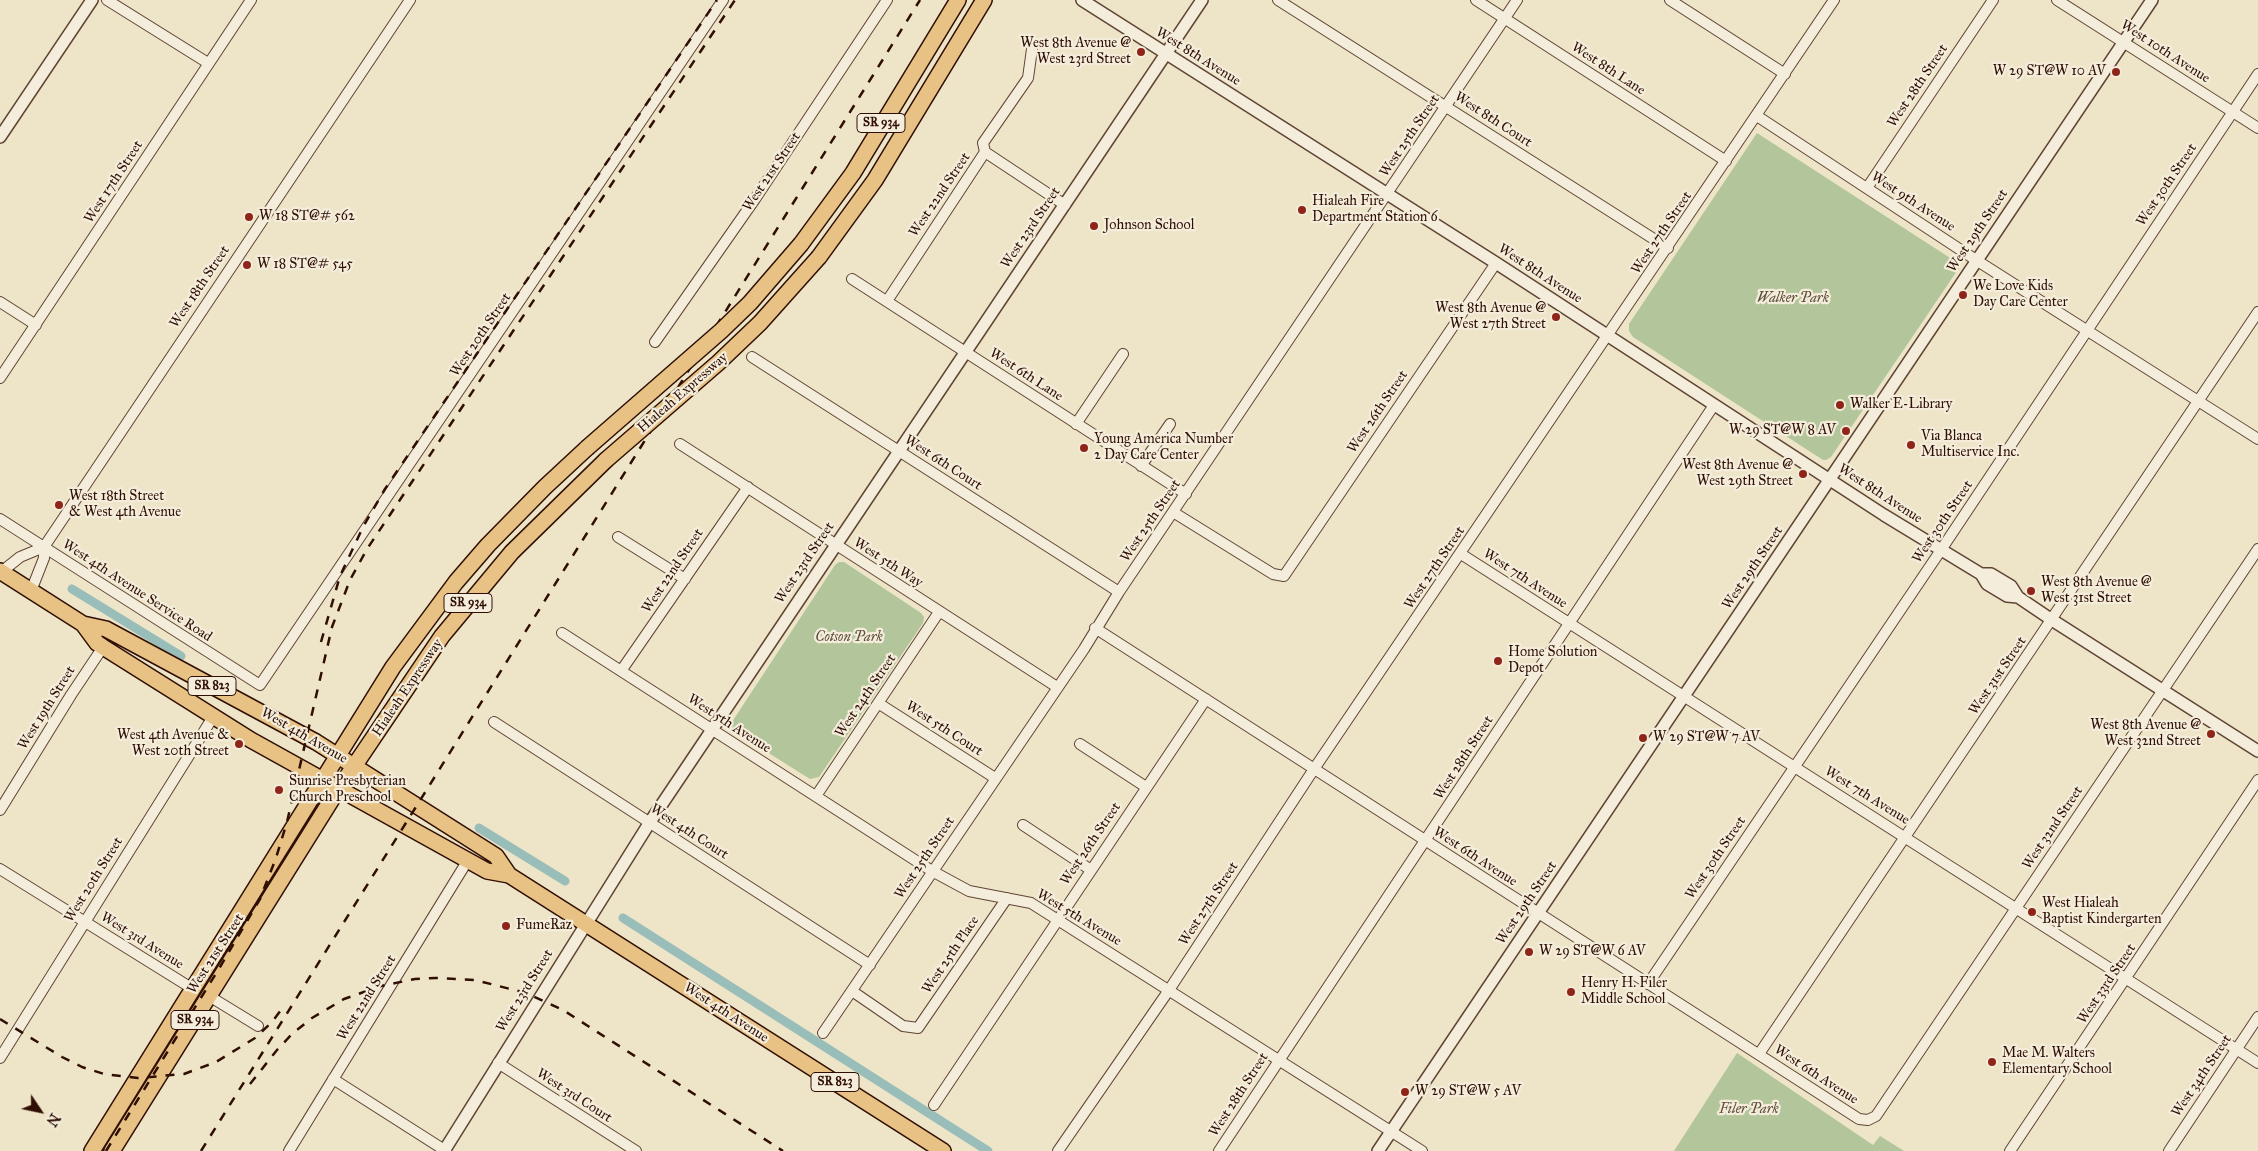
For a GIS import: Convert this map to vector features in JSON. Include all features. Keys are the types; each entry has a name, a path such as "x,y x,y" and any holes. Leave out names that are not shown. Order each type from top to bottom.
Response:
{"main road":[{"name":"Hialeah Expressway","path":"338,755 393,667 456,582 513,519 587,448 721,331 750,303 801,244 853,173 958,0"},
{"name":"Hialeah Expressway","path":"355,766 412,679 474,595 547,516 606,460 718,363 766,316 819,257 875,180 984,0"},
{"name":"West 4th Avenue","path":"0,572 82,624 97,643 213,717 323,781 487,871 509,874"},
{"name":"West 4th Avenue","path":"82,624 106,629 272,717 338,755 496,856 509,874 943,1151"},
{"name":"West 21st Street","path":"92,1151 338,755"},
{"name":"West 21st Street","path":"112,1151 355,766"}],"street":[{"path":"0,137 92,0"},
{"path":"107,0 208,63"},
{"name":"West 17th Street","path":"0,378 251,0"},
{"name":"West 18th Street","path":"44,547 410,0"},
{"name":"West 20th Street","path":"260,685 723,0"},
{"name":"West 21st Street","path":"655,342 739,223 887,0"},
{"name":"West 8th Avenue","path":"1082,0 1981,574 1987,584 2007,596 2018,597 2161,691 2258,751"},
{"name":"West 23rd Street","path":"445,1151 585,923 650,822 898,450 1202,0"},
{"name":"West 8th Court","path":"1278,0 1668,248"},
{"name":"West 8th Lane","path":"1476,0 1726,161"},
{"name":"West 25th Street","path":"823,1033 1058,687 1119,592 1517,0"},
{"path":"1670,0 1785,74"},
{"name":"West 27th Street","path":"1058,1151 1169,990 1314,769 1609,336 1834,0"},
{"name":"West 28th Street","path":"1867,188 1992,0"},
{"name":"West 10th Avenue","path":"2057,0 2258,128"},
{"name":"West 29th Street","path":"1378,1151 2152,0"},
{"name":"West 22nd Street","path":"887,301 986,152 983,143 1028,78 1032,49"},
{"name":"West 30th Street","path":"1648,984 1941,550 2258,74"},
{"name":"West 9th Avenue","path":"1757,116 1976,260 2258,438"},
{"path":"986,152 1065,205"},
{"name":"West 26th Street","path":"1173,512 1273,574 1284,576 1496,263"},
{"name":"West 6th Lane","path":"852,279 1186,494"},
{"path":"0,302 36,325"},
{"name":"West 31st Street","path":"1759,1054 2258,312"},
{"path":"1076,424 1122,354"},
{"name":"West 6th Court","path":"752,357 1119,592"},
{"name":"West 28th Street","path":"1219,1151 1426,842 1714,404"},
{"path":"1141,466 1170,424"},
{"name":"West 5th Way","path":"680,444 1058,687"},
{"name":"West 22nd Street","path":"621,671 748,487"},
{"name":"West 4th Avenue Service Road","path":"0,519 260,685"},
{"path":"618,537 685,579"},
{"path":"0,572 20,557 44,547 44,558 31,591"},
{"name":"West 32nd Street","path":"1868,1120 1876,1116 2258,549"},
{"name":"West 7th Avenue","path":"1461,554 1906,836 2258,1063"},
{"name":"West 24th Street","path":"816,796 939,612"},
{"name":"West 6th Avenue","path":"1095,628 1537,914 1859,1119 1868,1120"},
{"name":"West 5th Avenue","path":"562,633 932,871 969,891 1031,903 1422,1151"},
{"name":"West 19th Street","path":"0,810 103,647"},
{"name":"West 26th Street","path":"934,1105 1206,699"},
{"name":"West 5th Court","path":"878,703 995,778"},
{"name":"West 20th Street","path":"0,1058 213,717"},
{"name":"West 4th Court","path":"494,722 870,965"},
{"path":"1080,744 1146,787"},
{"name":"West 33rd Street","path":"2010,1151 2127,979 2258,780"},
{"path":"1023,825 1091,870"},
{"name":"West 22nd Street","path":"289,1151 468,860"},
{"name":"West 3rd Avenue","path":"0,869 193,989"},
{"name":"West 25th Place","path":"852,991 903,1026 918,1028 1007,898"},
{"path":"209,996 258,1026"},
{"name":"West 34th Street","path":"2169,1151 2258,1017"},
{"name":"West 3rd Court","path":"498,1063 636,1151"},
{"path":"333,1079 445,1151"}],"green space":[{"name":"Walker Park","path":"1757,133 1961,265 1831,457 1826,460 1823,460 1633,337 1629,331 1629,324"},
{"name":"Cotson Park","path":"839,562 844,562 921,613 924,617 923,623 819,777 810,779 732,730 730,725 835,565"},
{"name":"Filer Park","path":"1737,1053 1873,1145 1880,1136 1904,1151 1674,1151"}],"waterway":[{"path":"72,589 181,656"},
{"path":"479,828 565,881"},
{"path":"623,918 988,1151"}],"railway":[{"path":"321,642 340,576 363,527 385,489 717,0"},
{"path":"106,1151 260,899 276,858 287,822 332,627 350,580 367,549 735,0"},
{"path":"201,1151 920,0"},
{"path":"250,1084 292,1034 312,1018 344,999 381,986 415,979 475,980 526,993 563,1010 783,1151"},
{"path":"0,1019 82,1067 104,1074 138,1078 184,1074 216,1062 255,1038 272,1022 284,1006"}],"place":[{"name":"West 8th Avenue @ West 23rd Street","path":"1141,52"},
{"name":"W 29 ST@W 10 AV","path":"2116,72"},
{"name":"Hialeah Fire Department Station 6","path":"1302,210"},
{"name":"W 18 ST@# 562","path":"249,217"},
{"name":"Johnson School","path":"1094,226"},
{"name":"W 18 ST@# 545","path":"247,265"},
{"name":"We Love Kids Day Care Center","path":"1963,295"},
{"name":"West 8th Avenue @ West 27th Street","path":"1556,317"},
{"name":"Walker E-Library","path":"1840,405"},
{"name":"W 29 ST@W 8 AV","path":"1846,431"},
{"name":"Via Blanca Multiservice Inc.","path":"1911,445"},
{"name":"Young America Number 2 Day Care Center","path":"1084,448"},
{"name":"West 8th Avenue @ West 29th Street","path":"1803,474"},
{"name":"West 18th Street & West 4th Avenue","path":"59,505"},
{"name":"West 8th Avenue @ West 31st Street","path":"2031,591"},
{"name":"Home Solution Depot","path":"1498,661"},
{"name":"West 8th Avenue @ West 32nd Street","path":"2211,734"},
{"name":"W 29 ST@W 7 AV","path":"1643,738"},
{"name":"West 4th Avenue & West 20th Street","path":"239,744"},
{"name":"Sunrise Presbyterian Church Preschool","path":"279,790"},
{"name":"West Hialeah Baptist Kindergarten","path":"2032,912"},
{"name":"FumeRaz","path":"506,926"},
{"name":"W 29 ST@W 6 AV","path":"1529,952"},
{"name":"Henry H. Filer Middle School","path":"1571,992"},
{"name":"Mae M. Walters Elementary School","path":"1992,1062"},
{"name":"W 29 ST@W 5 AV","path":"1405,1092"}]}
